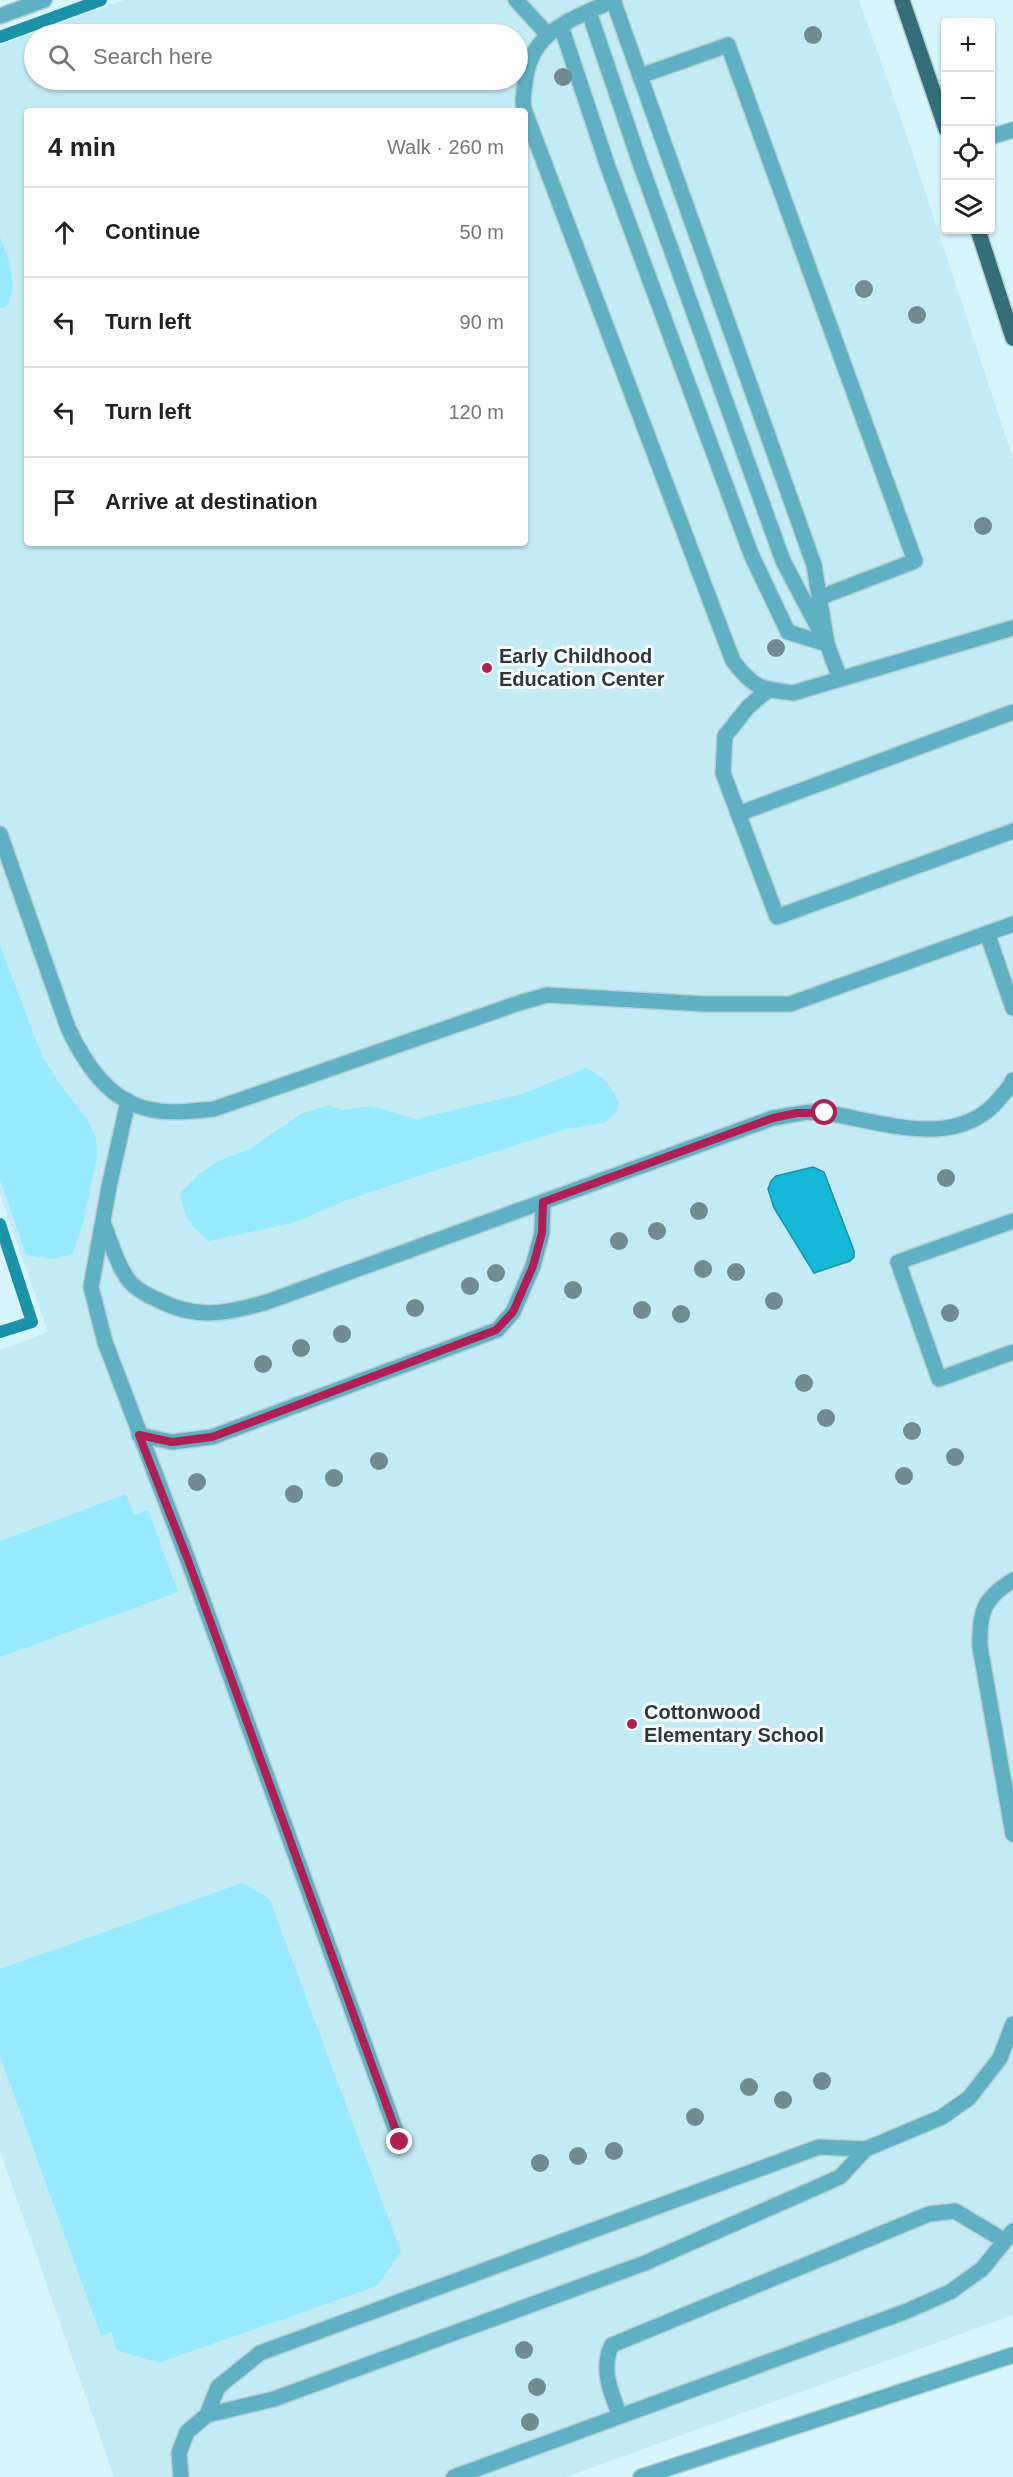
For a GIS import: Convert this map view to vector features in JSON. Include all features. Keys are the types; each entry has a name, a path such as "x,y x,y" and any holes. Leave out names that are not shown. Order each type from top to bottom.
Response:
{"main road":[{"path":"902,0 944,126"},
{"path":"979,234 1013,338"}],"lane":[{"path":"0,16 44,0"},
{"path":"516,0 554,30 608,167 751,554 788,632 827,644"},
{"path":"528,64 538,44 554,30 614,0 814,565 827,644"},
{"path":"588,12 783,561 827,644 840,679"},
{"path":"640,76 728,45 915,561 821,597"},
{"path":"524,90 524,108"},
{"path":"528,119 733,661 750,682 768,690 793,693 1013,628"},
{"path":"995,135 1013,129"},
{"path":"768,690 748,707 725,735 723,773 777,917 1013,831"},
{"path":"738,814 1013,712"},
{"path":"0,834 68,1028 81,1055 93,1073 128,1101 148,1109 187,1112 214,1109 508,1006 547,995 706,1004 790,1004 1013,924"},
{"path":"987,933 1013,1008"},
{"path":"103,1222 124,1275 144,1293 174,1309 202,1314 232,1312 267,1302 773,1118 797,1113 825,1113 871,1123 944,1130 972,1122 994,1106 1013,1080"},
{"path":"128,1101 91,1287 105,1342 188,1560 400,2142"},
{"path":"139,1435 172,1442 212,1437 496,1330 513,1312 533,1266 542,1233 543,1202"},
{"path":"1013,1221 898,1262 939,1379 1013,1352"},
{"path":"1013,1580 988,1600 980,1619 980,1647 1013,1834"},
{"path":"181,2477 179,2453 187,2432 207,2415 274,2399 645,2263 840,2177 866,2149 942,2117 969,2098 999,2058 1013,2024"},
{"path":"207,2415 218,2387 260,2353 819,2147 866,2149"},
{"path":"454,2477 907,2312 950,2292 982,2269 1009,2236 956,2211 929,2214 612,2345 606,2356 609,2388 620,2416"},
{"path":"641,2477 682,2470 1013,2355"}],"shaded area":[{"path":"124,0 859,0 903,124 1013,459 1013,2315 566,2477 114,2477 0,2151 0,1350 48,1332 0,1194 0,45 24,36 24,90 528,90 528,24 58,24"},
{"path":"0,237 9,263 12,290 6,307 0,308"},
{"path":"0,945 42,1056 61,1086 87,1119 96,1137 97,1156 84,1219 73,1254 52,1259 26,1255 0,1179"},
{"path":"586,1068 607,1083 619,1104 616,1112 604,1123 567,1129 421,1175 344,1201 296,1222 209,1241 192,1226 183,1208 181,1192 198,1175 218,1161 250,1149 301,1114 329,1105 342,1110 371,1106 416,1119 522,1094"},
{"path":"813,1167 824,1172 854,1251 854,1257 850,1261 814,1273 774,1208 768,1189 776,1176"},
{"path":"126,1494 134,1515 148,1510 178,1592 0,1657 0,1541"},
{"path":"242,1883 269,1898 401,2252 377,2286 158,2363 117,2350 111,2332 101,2336 0,2056 0,1969"}],"waterway":[{"path":"35,24 101,0"},
{"path":"0,37 24,28"},
{"path":"0,1224 32,1322 0,1332"}],"place":[{"name":"Early Childhood Education Center","path":"487,668"},
{"name":"Cottonwood Elementary School","path":"632,1724"}],"route":[{"path":"400,2142 188,1560 139,1435 172,1442 212,1437 496,1330 513,1312 533,1266 542,1233 543,1202 773,1118 797,1113 825,1113"}]}
